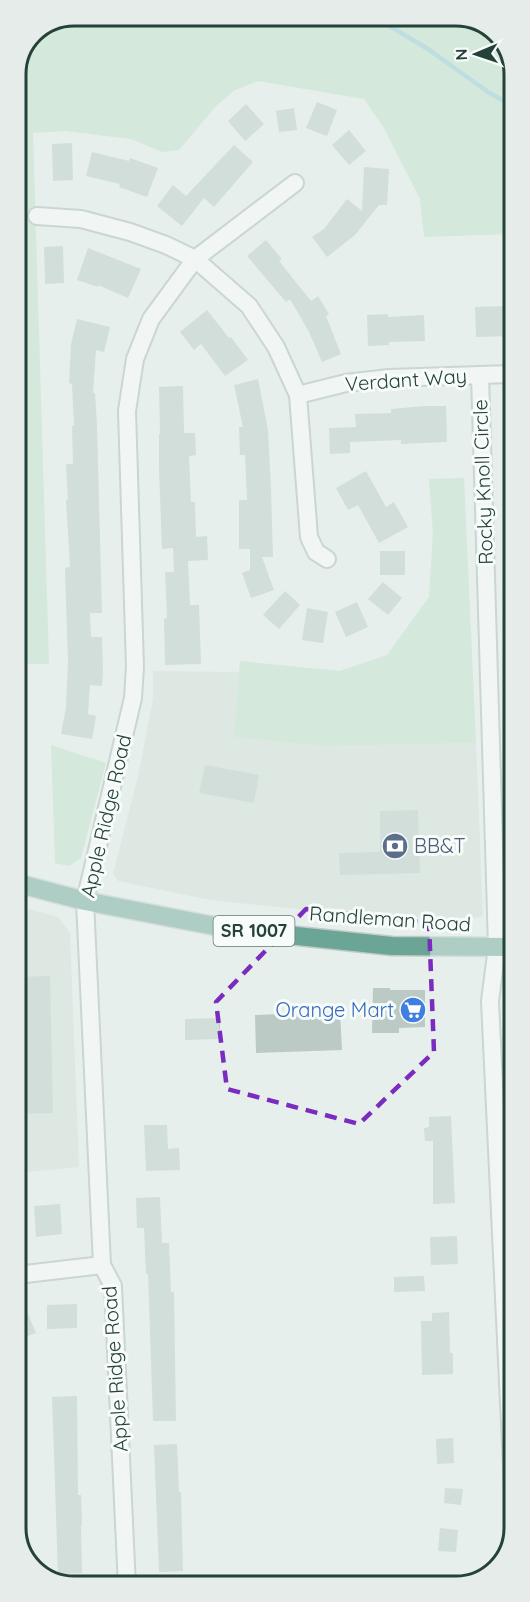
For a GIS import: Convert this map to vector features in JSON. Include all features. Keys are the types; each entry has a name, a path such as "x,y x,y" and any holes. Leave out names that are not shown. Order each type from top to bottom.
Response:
{"main road":[{"name":"Randleman Road","path":"26,886 85,902 230,929 392,946 504,947"}],"street":[{"name":"Apple Ridge Road","path":"126,1576 113,1286 102,1265 85,902 134,698 127,411 135,359 151,319 195,259 296,183"},
{"path":"37,216 81,219 130,232 166,245 195,259 249,306 276,347 298,395 309,537 316,552 327,559"},
{"name":"Rocky Knoll Circle","path":"504,374 480,375 504,903"},
{"name":"Verdant Way","path":"298,395 346,383 389,378 480,375"},
{"name":"Rocky Knoll Circle","path":"504,954 490,1001 504,1297"},
{"path":"26,1274 102,1265"}],"highlighted area":[{"path":"306,909 429,923 434,1052 359,1124 227,1089 216,1002"}],"shaded area":[{"path":"153,671 241,672 235,737 321,746 476,743 483,916 471,919 326,912 210,900 118,881 113,874 139,772 153,699"},
{"path":"26,908 58,917 70,933 79,1167 26,1172"}],"green space":[{"path":"64,26 460,26 472,28 486,35 500,52 503,61 504,234 424,237 420,199 384,128 364,99 258,81 235,90 216,106 179,150 162,152 131,139 65,131 33,133 49,664 26,664 26,64 34,47 47,34"},
{"path":"464,478 476,743 321,746 234,737 240,661 340,671 387,655 429,597 433,533 429,479"},
{"path":"51,745 106,763 81,858 69,866 55,863"}],"building":[{"path":"317,102 337,110 327,136 306,128"},
{"path":"246,104 264,124 245,141 228,121"},
{"path":"294,108 297,130 279,132 276,111"},
{"path":"349,130 366,151 349,165 332,145"},
{"path":"72,143 73,180 53,181 52,144"},
{"path":"234,145 253,162 214,207 204,198 182,226 157,206 173,185 186,196"},
{"path":"92,152 129,161 130,158 158,168 147,197 119,187 120,184 86,176"},
{"path":"364,167 389,169 387,205 379,205 355,235 327,257 312,237 324,229 347,199 362,211"},
{"path":"266,240 282,259 279,261 311,301 318,296 329,314 326,316 341,354 322,362 309,332 290,299 286,302 247,256"},
{"path":"63,246 64,283 45,284 44,247"},
{"path":"88,248 141,269 128,298 98,285 98,287 77,280"},
{"path":"504,306 504,336 476,337 475,307"},
{"path":"207,310 248,360 225,376 201,344 194,350 180,332"},
{"path":"388,314 388,317 424,315 425,341 389,342 389,345 368,346 367,315"},
{"path":"77,319 110,327 104,352 96,350 93,393 95,393 97,425 102,613 90,613 91,637 102,637 103,672 102,686 90,685 88,714 96,716 92,739 61,734 66,707 68,661 65,568 70,567 66,464 73,464 72,426 74,426 72,384 69,383 71,344"},
{"path":"258,379 268,430 273,557 262,557 274,590 251,598 242,573 250,570 250,549 239,549 239,500 247,500 245,455 240,455 239,427 243,427 234,385"},
{"path":"183,386 184,433 195,433 196,455 189,456 191,502 195,502 196,537 207,536 208,560 188,561 190,605 199,605 201,664 165,665 164,619 167,618 165,572 174,572 173,548 162,549 159,387"},
{"path":"446,406 447,442 401,444 401,440 350,442 350,453 330,454 329,428 356,427 355,414 391,413 391,409"},
{"path":"366,471 386,507 394,502 408,527 379,543 358,505 348,510 336,488"},
{"path":"380,551 405,551 405,575 380,575"},
{"path":"383,582 402,598 388,615 368,599"},
{"path":"285,591 300,605 279,629 263,615"},
{"path":"357,602 368,627 346,637 335,612"},
{"path":"307,608 328,612 323,643 302,640"},
{"path":"205,765 259,775 254,803 199,793"},
{"path":"418,810 420,873 340,875 339,853 380,852 380,811"},
{"path":"50,976 53,1113 26,1114 26,977"},
{"path":"373,988 425,990 425,1027 399,1028 399,1033 372,1033"},
{"path":"340,1012 342,1050 256,1053 255,1015"},
{"path":"220,1018 220,1039 185,1040 185,1019"},
{"path":"451,1116 455,1203 433,1204 433,1141 425,1141 424,1128 429,1127 429,1117"},
{"path":"144,1125 167,1125 168,1149 179,1148 180,1170 146,1171"},
{"path":"160,1197 162,1243 169,1243 171,1292 174,1292 176,1421 153,1421 148,1274 146,1274 144,1228 137,1228 136,1198"},
{"path":"60,1204 62,1234 36,1237 34,1206"},
{"path":"457,1236 458,1264 431,1265 430,1237"},
{"path":"424,1276 425,1291 394,1292 394,1277"},
{"path":"77,1304 77,1328 47,1329 47,1305"},
{"path":"26,1309 36,1333 26,1337"},
{"path":"449,1312 453,1374 422,1375 421,1321 432,1321 432,1313"},
{"path":"77,1396 82,1573 58,1574 52,1397"},
{"path":"453,1438 454,1463 437,1464 436,1439"},
{"path":"177,1444 183,1571 159,1572 154,1445"},
{"path":"445,1488 463,1489 461,1505 444,1503"},
{"path":"440,1528 458,1530 456,1552 438,1551"}],"waterway":[{"path":"389,26 428,49 504,101"}],"place":[{"name":"BB&T","path":"395,846"},
{"name":"Orange Mart","path":"413,1010"}]}
